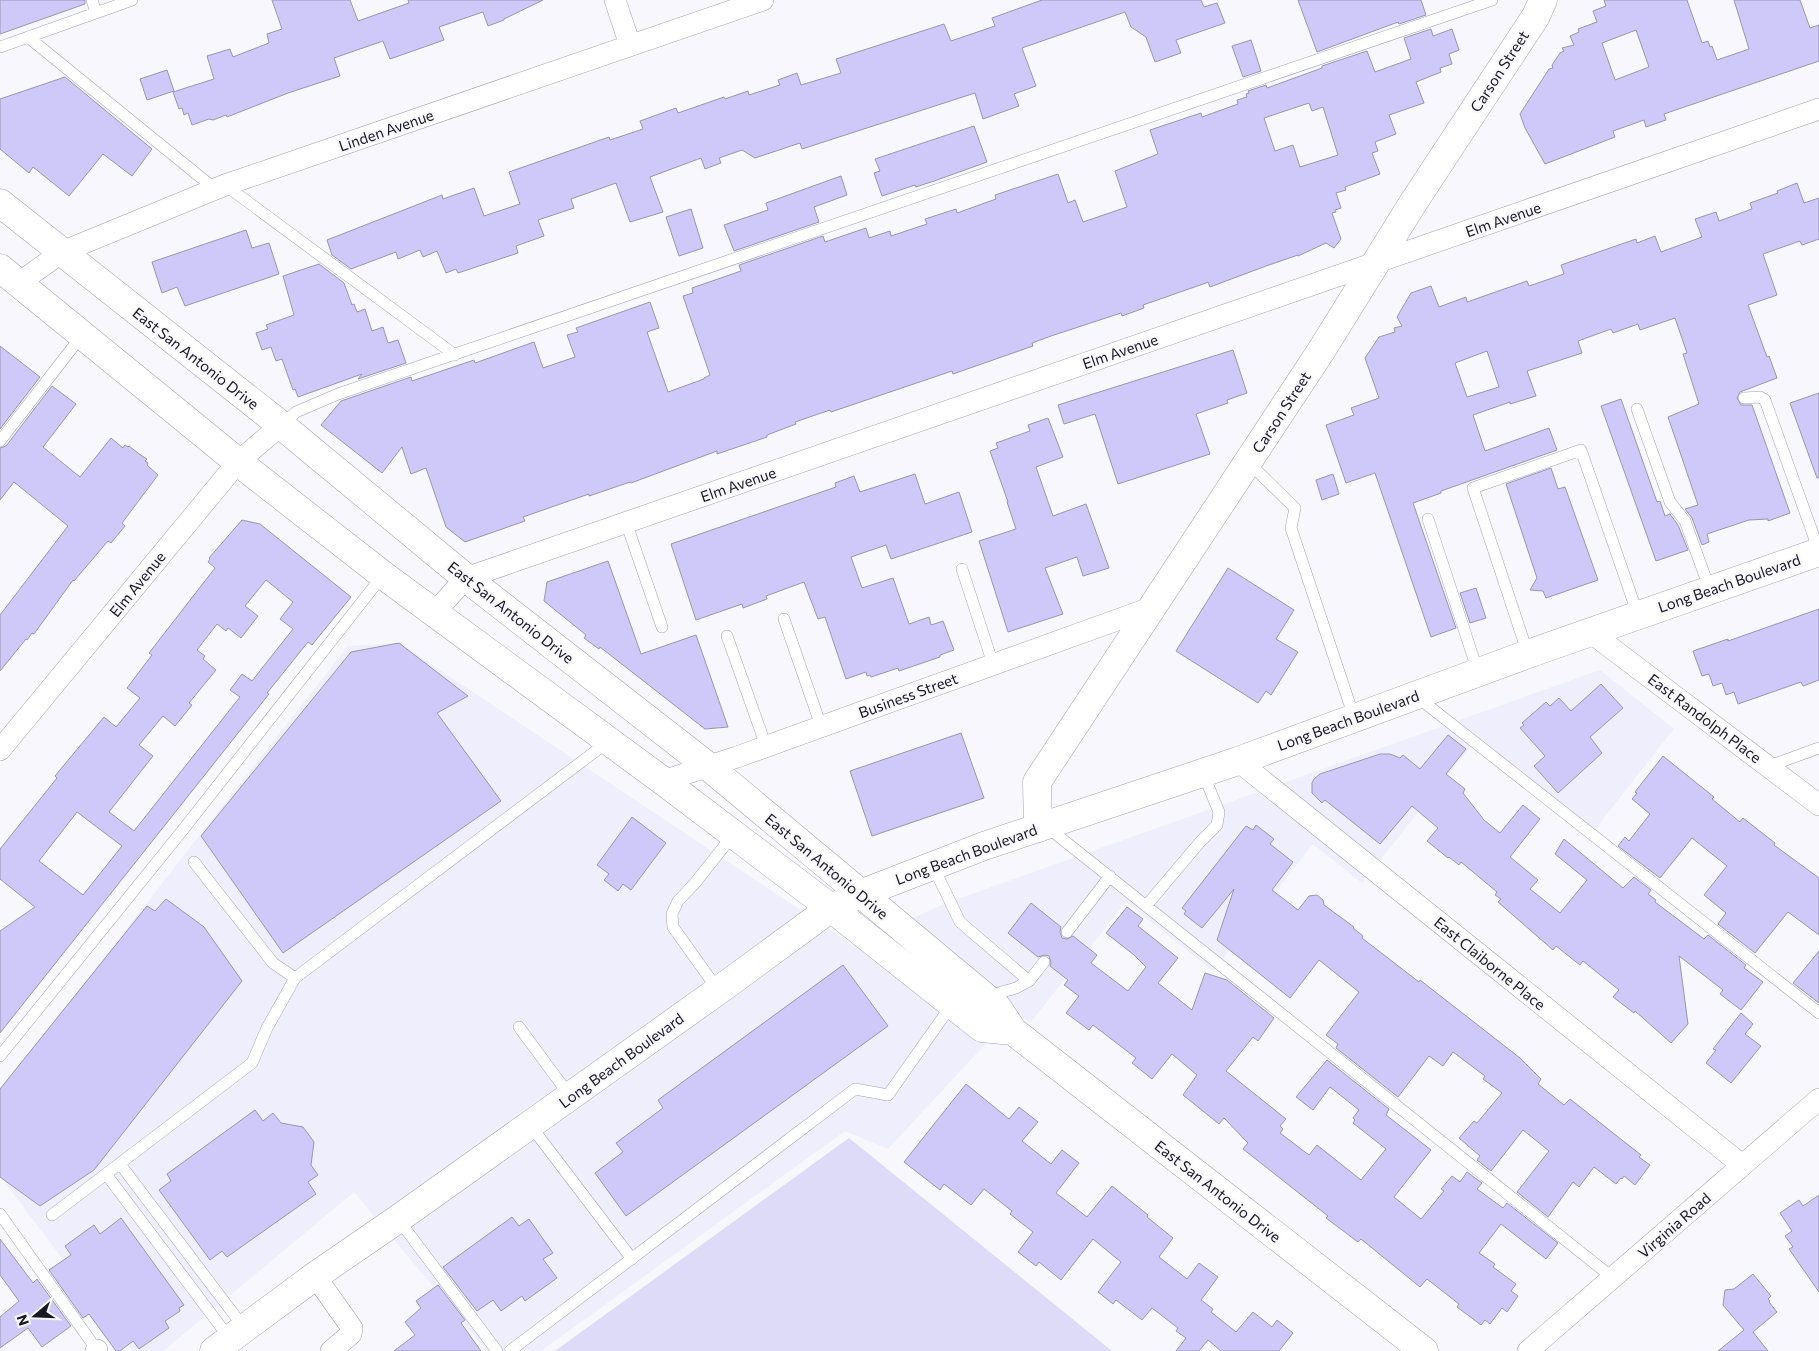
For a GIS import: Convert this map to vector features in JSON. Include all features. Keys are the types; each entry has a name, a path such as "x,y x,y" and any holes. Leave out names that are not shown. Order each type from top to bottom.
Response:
{"main road":[{"name":"Carson Street","path":"1042,827 1037,782 1321,351 1375,263 1536,16 1543,0"},
{"name":"East San Antonio Drive","path":"0,203 281,425 466,578 709,767 997,1007 1013,1031 1424,1351"},
{"name":"East San Antonio Drive","path":"10,276 238,462 383,575 663,781 831,908 982,1028 1013,1031"},
{"name":"Long Beach Boulevard","path":"230,1340 315,1276 530,1125 831,908 860,894 933,866 1238,760 1528,654 1819,552"}],"street":[{"path":"615,0 630,45"},
{"name":"Linden Avenue","path":"10,276 62,252 220,187 763,0"},
{"name":"Elm Avenue","path":"434,613 466,578 1819,109"},
{"name":"Elm Avenue","path":"0,750 238,462 281,425"},
{"name":"Business Street","path":"663,781 709,767 1153,606"},
{"name":"East Randolph Place","path":"1590,632 1819,805"},
{"name":"East Claiborne Place","path":"1238,760 1742,1165"},
{"name":"Virginia Road","path":"1528,1351 1819,1099"},
{"path":"315,1276 352,1328 351,1334 331,1351"}],"lane":[{"path":"92,0 96,13"},
{"path":"0,47 132,0"},
{"path":"281,425 296,412 338,394 1492,0"},
{"path":"28,37 220,187 455,355"},
{"path":"0,441 83,334"},
{"path":"1744,398 1760,397 1765,400 1819,552"},
{"path":"1637,410 1670,502 1685,521 1710,590"},
{"path":"1528,654 1473,488 1581,450 1638,615"},
{"path":"1248,462 1295,508 1291,528 1354,717"},
{"path":"1428,519 1478,672"},
{"path":"626,522 662,627"},
{"path":"962,569 993,664"},
{"path":"0,1056 194,816 383,575"},
{"path":"784,619 821,726"},
{"path":"727,636 766,746"},
{"path":"1414,695 1819,1013"},
{"path":"52,1215 252,1063 267,1028 295,978 609,741"},
{"path":"1769,766 1819,748"},
{"path":"1146,906 1200,842 1217,825 1219,812 1203,772"},
{"path":"1042,827 1110,876 1613,1278"},
{"path":"718,990 673,928 672,914 678,901 695,883 733,835"},
{"path":"194,862 273,963 295,978"},
{"path":"933,866 960,922 1029,981"},
{"path":"1067,932 1110,876"},
{"path":"985,997 1016,988 1029,981 1044,962"},
{"path":"510,1351 855,1090 888,1095 952,1003"},
{"path":"519,1027 570,1096"},
{"path":"530,1125 632,1258"},
{"path":"120,1164 230,1340"},
{"path":"106,1174 230,1340"},
{"path":"0,1214 96,1351"},
{"path":"398,1219 497,1351"}],"shaded area":[{"path":"399,643 853,945 944,904 1600,670 1674,729 1588,838 1472,745 1362,883 1313,844 1213,971 1126,902 1030,1023 1016,1011 888,1149 845,1131 541,1351 487,1351 354,1192 163,1351 132,1351 0,1176 0,1090 348,646"},
{"path":"849,1138 1112,1351 555,1351"}],"building":[{"path":"0,0 85,0 85,4 0,34"},
{"path":"272,0 350,0 358,21 409,3 408,0 543,0 488,26 483,12 439,27 444,40 390,59 383,41 334,58 340,76 288,93 227,117 226,115 192,125 188,113 184,115 182,108 179,109 173,92 214,79 207,56 230,49 233,57 269,43 267,34 282,29"},
{"path":"1042,0 1201,0 1204,7 1217,3 1225,23 1176,40 1181,53 1155,62 1146,37 1131,27 1125,12 1022,48 1036,86 1014,94 1019,106 983,119 975,93 802,149 800,143 755,158 742,150 719,158 721,163 705,169 701,158 650,177 663,212 630,222 616,183 571,199 574,208 538,220 544,236 516,246 518,253 458,273 456,269 446,273 437,251 423,257 420,250 398,259 396,252 351,269 332,255 327,240 442,195 443,199 474,188 484,216 520,204 509,172 609,137 610,140 643,129 640,121 676,108 678,113 724,97 725,99 748,91 749,95 780,85 778,80 797,73 801,85 841,73 836,59 944,24 951,41 995,26 992,18"},
{"path":"1298,0 1421,0 1426,15 1399,24 1398,22 1317,52"},
{"path":"1604,0 1687,0 1702,43 1708,41 1717,60 1749,49 1734,0 1800,0 1810,28 1819,25 1819,61 1664,114 1666,120 1646,127 1644,120 1613,131 1615,137 1545,164 1525,128 1520,114 1549,69 1553,68 1552,65 1560,53 1564,51 1562,48 1574,45 1570,36 1579,32 1578,29 1597,22 1593,11 1606,6","holes":["1636,30 1649,67 1615,80 1602,43"]},
{"path":"1431,29 1433,36 1452,29 1459,50 1449,54 1452,64 1440,68 1441,72 1416,82 1424,103 1389,115 1396,134 1375,142 1378,151 1372,153 1380,174 1345,187 1346,190 1336,193 1341,208 1332,213 1341,239 1334,248 1326,243 1298,256 1210,287 1208,282 1143,305 1144,308 1122,316 1121,313 1051,336 1032,343 1033,346 953,374 952,371 831,412 830,410 795,422 796,424 767,435 767,437 717,454 717,451 631,483 589,496 589,494 523,517 525,521 465,542 446,527 426,468 411,474 402,447 382,473 321,425 341,401 411,377 412,381 474,360 475,363 534,342 543,368 575,357 567,335 578,332 576,328 650,302 659,328 647,332 668,392 710,375 683,296 693,293 692,288 741,271 739,265 823,236 825,242 866,228 869,238 890,231 891,236 927,224 925,219 956,209 957,213 996,199 995,195 1058,174 1068,203 1075,200 1083,222 1127,207 1115,171 1158,154 1150,130 1201,113 1202,117 1238,104 1237,100 1247,97 1248,91 1266,85 1267,88 1322,68 1322,66 1367,51 1375,72 1411,59 1404,38","holes":["1309,103 1312,111 1323,107 1338,155 1300,167 1293,145 1275,151 1264,118"]},
{"path":"1251,40 1261,71 1243,77 1232,46"},
{"path":"167,70 174,91 147,100 140,79"},
{"path":"65,77 152,149 132,176 103,154 69,196 33,167 29,173 0,149 0,99"},
{"path":"974,126 987,162 916,187 915,185 882,196 874,173 880,171 875,159"},
{"path":"841,176 847,195 814,207 819,222 734,251 724,225 768,210 766,203"},
{"path":"1797,183 1804,203 1819,198 1819,239 1802,245 1800,241 1763,254 1777,295 1748,305 1767,357 1769,356 1777,378 1740,392 1737,398 1741,405 1752,405 1790,513 1768,521 1768,519 1749,520 1707,534 1709,542 1702,545 1692,518 1685,509 1698,505 1668,417 1699,404 1683,354 1687,353 1675,318 1640,330 1638,324 1613,333 1611,329 1578,341 1582,353 1527,371 1536,396 1510,404 1510,402 1473,415 1485,451 1549,428 1557,450 1441,491 1441,493 1413,503 1456,628 1431,637 1375,473 1346,483 1326,425 1354,415 1351,408 1379,398 1365,358 1379,337 1395,332 1394,328 1402,326 1397,317 1411,293 1431,286 1439,307 1466,297 1467,302 1527,281 1529,286 1564,274 1561,265 1636,239 1637,243 1655,236 1661,252 1702,237 1695,219 1716,212 1719,221 1752,209 1750,203 1778,193 1777,191","holes":["1487,351 1499,387 1467,397 1455,363"]},
{"path":"691,209 703,248 679,256 666,217"},
{"path":"246,230 252,248 269,243 279,274 185,306 177,287 162,293 152,262"},
{"path":"319,264 344,283 352,305 354,304 357,312 365,309 372,331 383,327 388,343 398,340 406,363 358,379 362,374 298,397 295,389 293,390 282,359 276,361 271,347 262,350 256,333 268,329 266,325 294,315 283,276"},
{"path":"0,346 40,377 0,429"},
{"path":"1233,350 1247,393 1227,400 1228,403 1196,414 1210,454 1118,484 1095,414 1064,424 1058,405"},
{"path":"52,386 76,404 43,447 80,477 111,438 123,448 125,445 129,446 147,459 145,461 148,463 147,465 158,475 122,523 125,526 111,543 108,541 73,580 34,634 32,633 26,639 0,671 0,615 68,526 14,482 0,500 0,448 6,446"},
{"path":"1819,393 1819,478 1817,478 1790,403"},
{"path":"1621,399 1657,502 1660,501 1665,516 1670,514 1678,525 1688,550 1656,561 1601,406"},
{"path":"1048,418 1063,457 1036,467 1053,516 1086,504 1109,568 1083,576 1077,557 1045,568 1063,614 1008,632 979,541 1016,529 990,451 998,448 996,443 1030,431 1028,425"},
{"path":"1551,468 1558,489 1565,487 1598,580 1546,598 1543,591 1530,590 1537,578 1506,484"},
{"path":"915,474 925,504 959,492 972,532 891,559 886,545 851,557 862,588 893,578 909,624 929,617 931,625 943,621 954,650 940,655 940,657 899,671 898,668 871,677 870,675 867,676 866,672 846,679 825,617 818,619 804,582 766,596 767,599 743,608 742,604 696,620 671,544 836,487 835,483 854,476 860,492"},
{"path":"1333,474 1339,494 1322,500 1316,480"},
{"path":"242,520 260,524 351,597 312,645 308,642 267,693 269,694 0,1033 0,931 35,907 0,879 0,849 57,778 55,776 104,717 116,727 140,698 127,688 152,655 149,653 215,568 208,562 209,558","holes":["266,580 293,602 280,619 293,629 252,681 242,674 230,690 240,697 134,831 109,812 153,756 139,745 163,716 175,726 192,705 189,703 216,670 203,659 205,656 197,650 217,624 226,631 228,628 241,638 258,616 245,606","77,812 122,846 83,895 39,861"]},
{"path":"608,561 641,654 696,635 728,727 705,729 600,647 599,649 584,638 586,635 544,601 547,582"},
{"path":"1228,568 1294,610 1276,639 1298,652 1271,695 1266,691 1258,703 1176,651"},
{"path":"1476,588 1486,618 1470,623 1460,593"},
{"path":"1819,609 1819,680 1803,686 1801,682 1738,704 1734,692 1726,695 1722,683 1713,686 1709,674 1702,676 1693,651 1728,639 1728,641"},
{"path":"399,643 468,696 437,713 501,801 283,953 201,836 351,652"},
{"path":"1601,684 1623,708 1590,737 1602,753 1558,793 1534,766 1545,756 1520,728 1524,725 1522,723 1546,702 1550,706 1559,698 1571,711"},
{"path":"961,733 984,798 872,836 850,771"},
{"path":"1448,735 1466,749 1446,774 1465,789 1463,793 1484,820 1500,833 1523,805 1540,819 1510,857 1538,880 1530,889 1560,913 1587,880 1555,854 1564,839 1623,888 1634,877 1651,890 1648,894 1656,900 1655,902 1704,939 1708,935 1746,965 1744,968 1763,982 1741,1010 1720,994 1723,990 1679,956 1688,1024 1671,1043 1635,1011 1634,1013 1613,997 1619,990 1583,961 1580,965 1556,946 1553,950 1498,902 1501,899 1495,895 1497,892 1461,862 1459,865 1427,841 1438,828 1412,806 1380,844 1325,800 1322,803 1312,793 1312,783 1320,774 1380,754 1390,754 1400,758 1403,755 1420,769"},
{"path":"1663,756 1714,797 1712,799 1740,822 1743,818 1775,843 1774,845 1819,878 1819,935 1788,912 1755,953 1718,924 1726,913 1704,895 1727,866 1692,838 1660,878 1618,846 1625,837 1629,841 1650,814 1632,799 1637,793 1635,792"},
{"path":"632,817 666,843 631,890 623,884 618,891 604,880 609,874 597,865"},
{"path":"1256,825 1274,839 1270,844 1293,862 1272,890 1298,910 1309,896 1317,895 1323,900 1324,905 1354,927 1363,936 1362,938 1419,982 1420,980 1520,1058 1541,1079 1538,1084 1564,1105 1570,1099 1641,1155 1639,1157 1650,1165 1635,1185 1624,1176 1616,1184 1594,1167 1579,1187 1573,1182 1548,1217 1517,1192 1549,1151 1523,1130 1491,1171 1477,1160 1480,1156 1459,1138 1474,1121 1477,1123 1502,1093 1483,1079 1485,1076 1453,1052 1443,1066 1429,1056 1398,1097 1336,1048 1338,1044 1326,1035 1359,992 1319,960 1290,998 1217,940 1234,889 1202,928 1184,914 1186,911 1182,908 1246,826 1253,830"},
{"path":"166,899 204,927 242,981 94,1170 40,1206 0,1177 0,1089 147,906 155,911"},
{"path":"1031,903 1061,927 1062,938 1067,939 1073,936 1097,955 1091,963 1128,991 1146,967 1106,933 1127,907 1143,919 1138,926 1178,958 1158,983 1192,1010 1205,973 1227,980 1274,1018 1258,1041 1253,1037 1226,1071 1286,1119 1280,1126 1283,1129 1280,1133 1309,1155 1317,1145 1361,1180 1386,1149 1353,1123 1355,1120 1353,1118 1359,1110 1330,1087 1313,1110 1296,1097 1327,1060 1389,1109 1386,1115 1431,1150 1394,1197 1421,1219 1444,1191 1441,1189 1452,1176 1460,1182 1467,1172 1482,1183 1477,1189 1503,1208 1507,1203 1558,1243 1546,1259 1501,1224 1479,1253 1495,1264 1493,1267 1516,1284 1511,1291 1518,1296 1507,1312 1502,1308 1490,1324 1485,1320 1481,1325 1457,1307 1459,1304 1427,1279 1420,1287 1361,1239 1358,1242 1326,1218 1328,1216 1243,1149 1248,1143 1224,1118 1219,1124 1183,1095 1197,1075 1172,1054 1152,1079 1132,1063 1136,1058 1093,1025 1089,1030 1066,1013 1079,996 1064,985 1068,980 1050,966 1049,956 1038,957 1008,933"},
{"path":"1819,951 1819,1003 1793,983"},
{"path":"843,965 888,1026 626,1216 595,1173 623,1152 616,1143 663,1108 658,1100"},
{"path":"1741,1013 1753,1024 1745,1034 1761,1046 1731,1083 1706,1063 1716,1050 1713,1049"},
{"path":"966,1084 1009,1119 1019,1107 1038,1122 1022,1141 1051,1164 1062,1150 1079,1163 1056,1193 1087,1217 1112,1186 1173,1238 1159,1257 1187,1279 1199,1263 1218,1277 1201,1300 1213,1309 1211,1312 1236,1332 1253,1312 1272,1327 1277,1320 1293,1333 1279,1351 1221,1351 1208,1340 1199,1351 1176,1351 1186,1338 1176,1331 1178,1328 1152,1308 1142,1320 1116,1300 1113,1304 1098,1292 1121,1262 1093,1239 1061,1280 1039,1262 1036,1266 1018,1252 1033,1232 1010,1214 1012,1211 984,1189 971,1205 944,1184 940,1190 904,1162"},
{"path":"255,1110 263,1121 273,1113 281,1123 303,1127 314,1142 311,1165 318,1175 308,1182 316,1194 227,1257 222,1251 210,1260 159,1190 171,1181 167,1174"},
{"path":"1819,1195 1819,1292 1789,1249 1793,1247 1785,1236 1792,1231 1780,1213 1799,1200 1803,1206"},
{"path":"512,1217 519,1226 529,1219 553,1253 543,1259 557,1278 525,1301 522,1296 501,1311 493,1300 477,1311 443,1267"},
{"path":"121,1218 184,1305 179,1308 180,1311 165,1321 169,1328 139,1349 133,1341 120,1351 116,1351 89,1314 83,1318 49,1270 71,1255 65,1246 94,1225 100,1234"},
{"path":"0,1239 33,1283 37,1279 71,1326 42,1347 28,1328 0,1348 0,1317 19,1301 0,1275"},
{"path":"1753,1274 1771,1296 1768,1299 1769,1302 1777,1312 1753,1332 1768,1351 1718,1351 1744,1330 1723,1305 1725,1290 1734,1289"},
{"path":"438,1285 465,1320 461,1323 481,1351 394,1351 415,1335 405,1322 421,1308 416,1301"}]}
